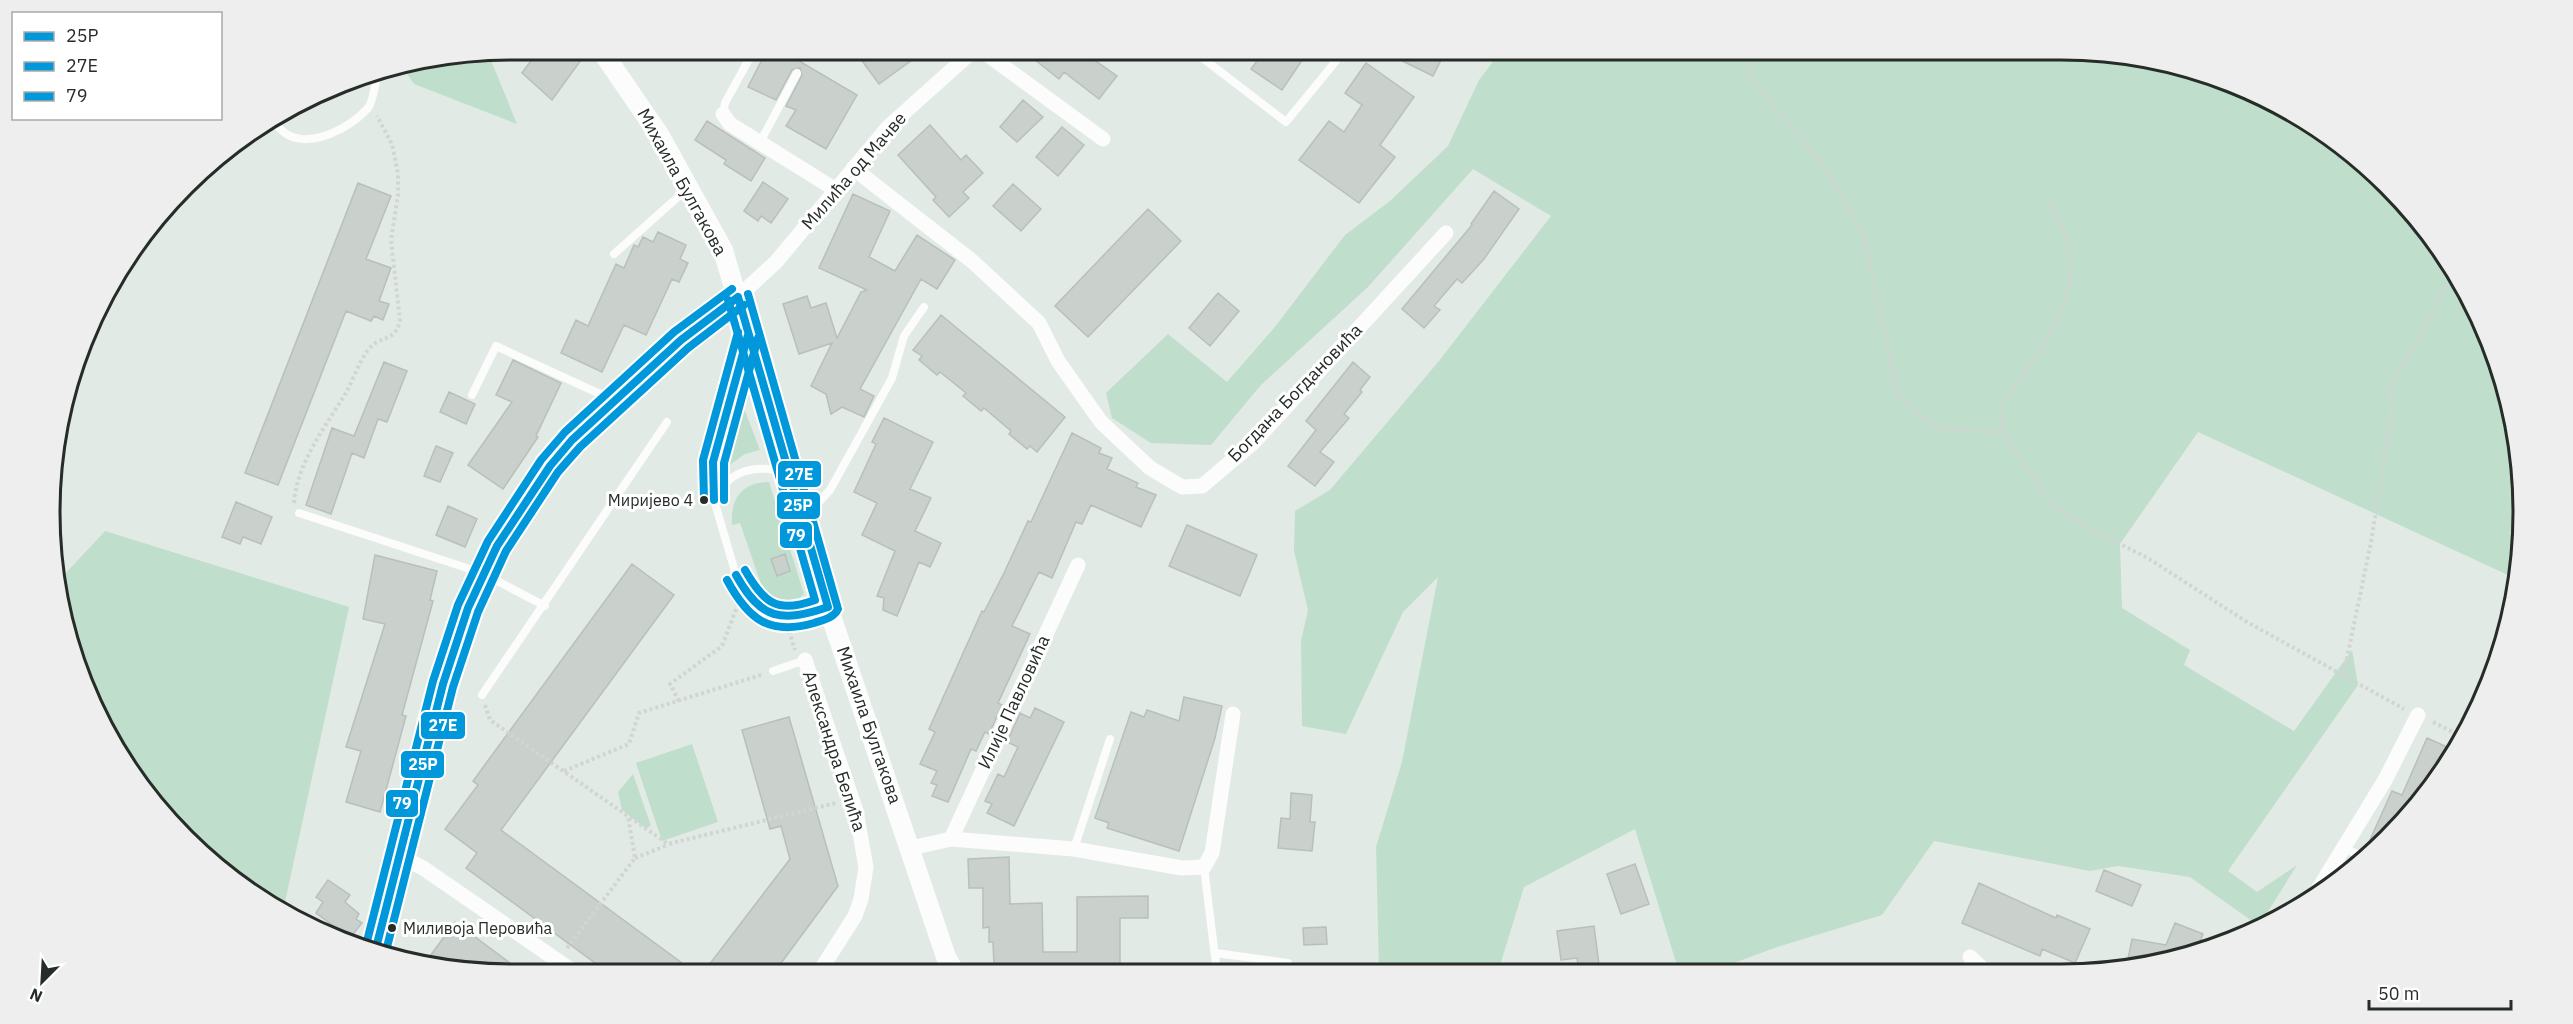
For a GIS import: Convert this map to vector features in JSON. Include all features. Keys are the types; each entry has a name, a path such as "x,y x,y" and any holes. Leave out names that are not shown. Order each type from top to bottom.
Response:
{"street":[{"name":"Михаила Булгакова","path":"608,60 646,115 723,250 828,607 950,964"},
{"name":"Милића од Мачве","path":"738,297 776,262 888,127 963,60"},
{"path":"995,60 1103,139"},
{"path":"723,114 730,124 759,144 836,190"},
{"name":"Богдана Богдановића","path":"853,168 972,261 1039,323 1058,362 1101,422 1150,468 1182,487 1202,486 1253,443 1446,233"},
{"path":"377,943 443,684 456,641 482,573 514,516 550,466 613,400 681,340 738,297"},
{"name":"Илије Павловића","path":"951,839 1077,565"},
{"name":"Александра Белића","path":"804,660 852,800 864,853 865,881 855,916 824,964"},
{"path":"911,848 951,839 1074,849 1182,868 1204,867 1212,853 1233,714"},
{"path":"2326,878 2385,780 2418,715"},
{"path":"399,856 423,868 562,964"},
{"path":"1970,957 1978,964"}],"lane":[{"path":"723,114 725,103 749,60"},
{"path":"1205,60 1286,122 1337,60"},
{"path":"759,144 797,72"},
{"path":"278,126 298,139 317,138 348,126 370,106 376,81"},
{"path":"615,254 689,187"},
{"path":"801,510 819,502 830,490 892,378 904,336 924,308"},
{"path":"748,335 713,462 714,500 736,575 755,607 767,614 789,617 828,607"},
{"path":"472,395 496,346 613,400"},
{"path":"482,695 667,422"},
{"path":"714,500 723,484 741,471 762,467 788,472"},
{"path":"299,513 482,573 544,606"},
{"path":"773,671 804,660"},
{"path":"1074,849 1110,740"},
{"path":"2345,849 2357,854"},
{"path":"1204,867 1217,964"},
{"path":"1216,953 1288,963"}],"path":[{"path":"1751,60 1749,76 1823,165 1862,230 1899,399 1934,428 2003,432"},
{"path":"299,513 293,506 296,490 323,427 348,390 369,349 377,342 391,338 398,330 400,321 391,240 398,195 398,174 392,144 370,106"},
{"path":"2050,204 2067,239 2069,288 2062,309 2042,348 2004,402 2000,412 2003,432 2049,501 2073,521 2146,557 2247,622 2343,677 2455,733"},
{"path":"2343,677 2391,417 2390,389 2449,281"},
{"path":"679,701 670,684 722,646 739,601"},
{"path":"564,771 629,744 639,713 773,671"},
{"path":"490,720 668,844"},
{"path":"558,961 635,858 668,844 852,800"},
{"path":"628,816 635,858"}],"green space":[{"path":"1494,60 2061,60 2120,64 2178,75 2234,94 2261,107 2312,136 2336,153 2381,192 2420,237 2437,261 2466,312 2489,367 2504,424 2512,482 2512,542 2508,576 2198,432 2120,544 2122,608 2190,650 2184,665 2294,731 2352,650 2358,685 2228,871 2257,892 2297,865 2266,914 2252,921 2190,877 2118,866 2090,871 1934,841 1882,915 1777,947 1731,964 1677,964 1635,829 1524,887 1500,964 1379,964 1376,847 1402,762 1438,577 1403,612 1346,734 1302,726 1301,641 1308,610 1294,551 1295,511 1330,490 1439,361 1551,216 1473,169 1368,287 1260,386 1211,445 1151,443 1112,418 1106,393 1168,334 1227,382 1274,328 1345,235 1390,201 1448,146 1479,80"},
{"path":"491,61 517,124 414,84 406,73 453,64"},
{"path":"742,403 760,450 745,454 728,466"},
{"path":"769,482 804,594 793,602 782,605 759,598 752,587 761,584 740,523 732,525 733,507 740,494 752,485"},
{"path":"105,531 349,607 285,902 237,871 192,832 153,787 136,763 94,685 75,629 65,574"},
{"path":"692,744 718,822 662,841 636,763"},
{"path":"633,774 651,826 645,828 622,810 618,792"}],"building":[{"path":"532,60 581,60 552,100 522,73"},
{"path":"762,60 799,60 857,95 826,149 786,126 796,110 786,106 802,75 800,68 792,70 776,100 748,87"},
{"path":"861,60 912,60 879,84"},
{"path":"1035,60 1094,60 1117,76 1099,99 1064,72 1059,79"},
{"path":"1258,60 1302,60 1282,90 1251,69"},
{"path":"1400,60 1441,60 1433,76"},
{"path":"1366,63 1414,97 1380,145 1395,157 1359,203 1299,160 1329,121 1344,132 1362,105 1345,93"},
{"path":"1023,100 1043,117 1017,142 1000,127"},
{"path":"707,121 765,158 751,181 724,164 726,160 695,140"},
{"path":"930,125 961,160 966,155 983,173 963,192 969,198 949,217 933,200 936,197 898,155"},
{"path":"1062,127 1084,145 1058,176 1036,157"},
{"path":"763,182 788,199 771,223 761,216 758,221 744,211"},
{"path":"358,183 391,196 366,259 391,268 379,301 389,304 383,320 374,316 371,321 346,311 278,485 245,473"},
{"path":"1013,184 1041,209 1021,231 993,206"},
{"path":"1494,191 1519,209 1484,259 1462,283 1457,279 1434,306 1440,310 1424,328 1402,309 1472,225"},
{"path":"853,194 890,211 869,257 895,271 917,235 955,260 937,289 921,279 860,389 874,396 864,417 842,407 831,414 826,394 811,386 832,343 799,354 783,304 807,296 811,308 826,303 837,338 861,292 867,290 819,268"},
{"path":"1148,209 1181,241 1088,337 1055,306"},
{"path":"658,232 686,245 680,259 688,263 679,282 672,279 646,335 624,325 602,372 561,353 576,320 588,326 616,264 624,268 634,245 638,247 643,237 653,242"},
{"path":"1218,293 1239,311 1210,346 1189,328"},
{"path":"941,315 1065,417 1037,452 1030,446 1027,449 1009,434 1011,431 984,408 981,411 963,396 966,393 940,372 937,375 919,360 922,356 913,350"},
{"path":"513,360 561,383 536,436 538,437 503,489 468,465 512,402 496,395"},
{"path":"384,362 407,371 387,422 378,419 364,458 352,453 331,514 306,505 332,428 354,436"},
{"path":"1353,362 1370,377 1360,390 1362,392 1344,414 1349,418 1320,452 1334,462 1315,486 1288,466 1316,430 1306,421"},
{"path":"449,392 475,404 466,424 440,412"},
{"path":"884,418 933,442 910,489 931,498 915,531 941,543 930,567 919,562 897,616 883,610 884,598 877,596 895,551 862,535 877,503 854,492 876,444 872,442"},
{"path":"1072,433 1101,448 1099,453 1112,458 1107,469 1138,483 1136,487 1156,495 1141,527 1091,505 1082,524 1076,522 1052,578 1039,572 1012,626 1030,634 998,703 1002,705 989,734 985,732 976,751 971,749 948,802 932,796 937,785 931,783 937,771 920,764 935,732 929,729 982,611 984,612 1004,573 1028,521 1031,522"},
{"path":"436,446 453,453 440,482 424,476"},
{"path":"236,502 272,517 261,544 243,537 240,544 222,537"},
{"path":"448,506 477,519 465,547 436,535"},
{"path":"1187,525 1257,555 1240,596 1169,566"},
{"path":"785,554 790,571 777,576 771,559"},
{"path":"375,555 437,571 430,600 433,601 402,715 406,716 380,812 346,802 361,751 346,747 385,624 363,619"},
{"path":"632,564 674,595 501,830 683,964 596,964 466,868 477,853 445,829 478,785 473,781"},
{"path":"1184,697 1222,706 1215,738 1179,851 1107,828 1109,823 1095,818 1131,712 1144,717 1147,710 1179,721"},
{"path":"1035,708 1064,722 1014,826 987,813 992,804 985,801 998,774 1004,777 1018,747 1007,742 1020,713 1030,718"},
{"path":"789,717 838,886 780,964 710,964 790,859 781,826 770,829 742,730"},
{"path":"2427,738 2447,747 2420,787 2368,843 2392,791 2402,795"},
{"path":"1291,793 1312,795 1310,822 1315,822 1312,851 1278,848 1281,818 1290,819"},
{"path":"1009,857 1010,904 1042,903 1043,952 1077,952 1077,897 1148,896 1148,918 1120,918 1120,964 994,964 993,942 989,942 989,927 983,928 983,888 969,888 968,859"},
{"path":"1635,864 1649,904 1621,914 1607,874"},
{"path":"2104,870 2141,885 2132,906 2096,891"},
{"path":"328,880 350,895 345,902 359,914 356,919 362,923 353,935 339,930 316,913 323,902 316,897"},
{"path":"1979,883 2056,918 2057,915 2090,929 2075,963 2042,949 2040,956 1962,923"},
{"path":"455,922 512,964 482,963 430,956"},
{"path":"2175,923 2203,934 2200,942 2178,949 2128,959 2132,939 2166,945"},
{"path":"1594,926 1599,964 1578,964 1577,958 1561,960 1557,931"},
{"path":"1326,927 1327,944 1304,945 1303,928"}],"transit line":[{"name":"79","path":"367,940 433,681 458,605 488,541 541,460 565,432 674,332 732,289"},
{"name":"27E","path":"727,580 743,605 762,621 772,625 784,627 814,623 831,617 838,609 748,294"},
{"name":"25P","path":"736,575 754,601 774,614 797,615 828,607 738,297"},
{"name":"25P","path":"377,943 443,684 468,608 497,546 550,466 572,440 681,340 738,297"},
{"name":"79","path":"728,300 815,600 791,606 773,603 759,591 745,570"},
{"name":"27E","path":"387,946 453,687 478,612 506,551 558,472 580,447 688,348 744,305"},
{"name":"79","path":"704,500 703,460 738,332"},
{"name":"25P","path":"714,500 713,462 748,335"},
{"name":"27E","path":"724,500 724,463 758,338"}],"place":[{"name":"Миријево 4","path":"704,500"},
{"name":"Миливоја Перовића","path":"392,928"}]}
